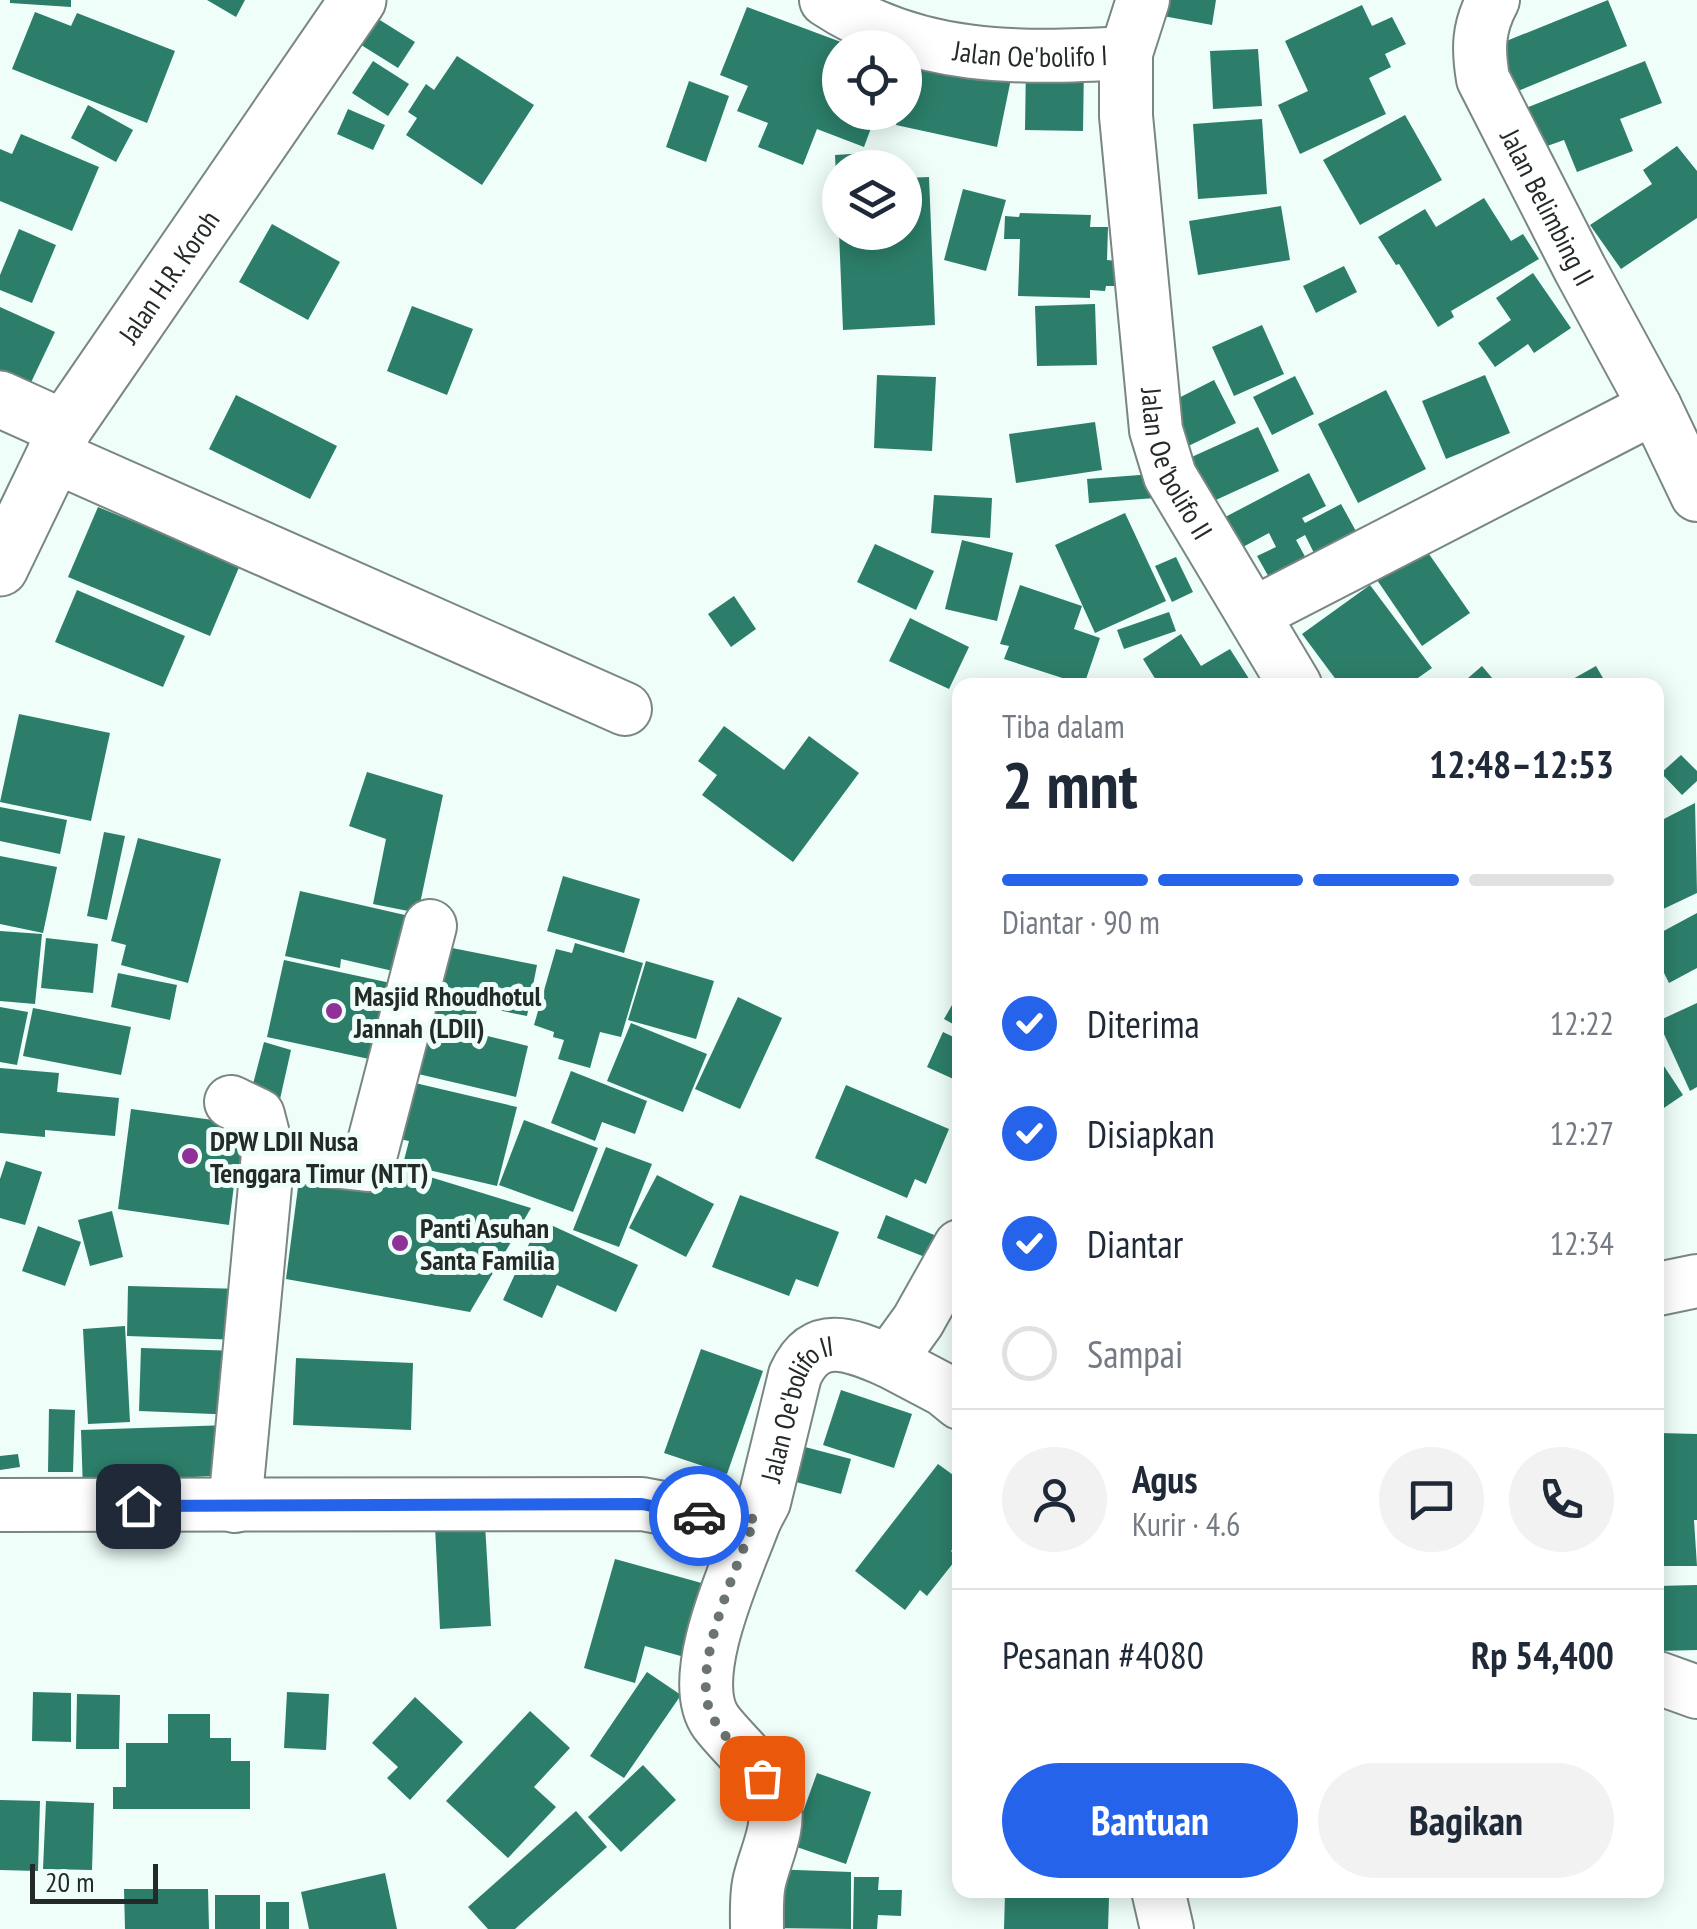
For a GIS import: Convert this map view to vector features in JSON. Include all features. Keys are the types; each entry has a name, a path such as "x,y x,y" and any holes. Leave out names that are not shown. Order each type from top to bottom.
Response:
{"main road":[{"name":"Jalan H.R. Koroh","path":"0,568 59,442 358,0"},
{"path":"0,399 59,442"}],"street":[{"name":"Jalan Oe'bolifo I","path":"826,0 882,30 945,50 981,56 1126,53"},
{"name":"Jalan Oe'bolifo II","path":"1143,0 1126,53 1126,116 1156,430 1170,476 1291,678"},
{"name":"Jalan Belimbing II","path":"1493,0 1482,21 1478,48 1483,79 1580,269 1692,474"},
{"path":"1253,614 1654,406"},
{"path":"59,442 625,709"},
{"path":"268,1154 368,1166 430,926"},
{"path":"232,1102 258,1115 268,1154 235,1506"},
{"name":"Jalan Oe'bolifo II","path":"0,1505 642,1504 738,1522 755,1518 764,1502 802,1358 817,1348 835,1344 855,1346 889,1361 918,1321 952,1260"},
{"path":"1664,1288 1697,1281"},
{"path":"889,1361 952,1396"},
{"path":"755,1518 707,1655 704,1687 712,1717 762,1778 774,1802 774,1828 758,1889 756,1929"},
{"path":"1664,1680 1697,1692"},
{"path":"1160,1898 1167,1929"}],"building":[{"path":"71,0 71,7 10,3"},
{"path":"207,0 245,0 236,17"},
{"path":"1154,0 1216,0 1212,25 1152,14"},
{"path":"1608,0 1627,46 1513,93 1494,46"},
{"path":"1362,5 1372,26 1392,17 1406,44 1385,54 1391,67 1369,78 1386,114 1300,154 1278,105 1308,91 1285,41"},
{"path":"747,7 822,35 822,130 870,130 864,147 817,129 803,165 758,147 768,123 737,111 748,86 720,75"},
{"path":"35,12 71,26 77,13 175,51 147,123 12,69"},
{"path":"367,12 415,42 398,68 350,38"},
{"path":"1258,49 1262,106 1213,109 1210,51"},
{"path":"922,55 1012,74 997,147 919,130 922,130"},
{"path":"457,56 534,105 482,185 406,135 417,118 408,112 426,84 434,90"},
{"path":"373,61 409,84 388,116 352,93"},
{"path":"1645,61 1662,103 1620,119 1633,151 1577,172 1564,140 1536,150 1521,110"},
{"path":"1026,63 1084,63 1083,131 1025,130"},
{"path":"689,81 729,96 706,162 666,147"},
{"path":"88,105 133,130 116,162 71,138"},
{"path":"348,109 385,125 373,150 337,134"},
{"path":"1405,115 1442,180 1360,225 1323,160"},
{"path":"1262,119 1267,194 1198,199 1193,124"},
{"path":"21,134 99,167 72,231 0,201 0,149 12,154"},
{"path":"1677,146 1697,171 1697,218 1621,269 1590,225 1652,184 1643,170"},
{"path":"922,177 929,177 935,325 843,330 840,250 922,250"},
{"path":"963,189 1006,200 986,271 944,260"},
{"path":"1484,198 1511,241 1523,234 1539,259 1451,311 1454,317 1438,327 1378,237 1425,209 1436,227"},
{"path":"1281,206 1290,260 1198,275 1189,221"},
{"path":"1020,213 1091,215 1090,227 1108,227 1107,260 1119,261 1118,286 1106,286 1105,291 1090,290 1090,298 1018,296 1020,239 1004,239 1005,216 1019,217"},
{"path":"272,224 340,262 308,320 239,282"},
{"path":"19,229 56,245 32,303 0,290 0,275"},
{"path":"1344,266 1357,292 1316,313 1303,286"},
{"path":"1533,273 1571,328 1534,353 1528,344 1495,367 1478,343 1511,320 1496,298"},
{"path":"1095,304 1097,365 1037,366 1035,306"},
{"path":"412,306 473,329 447,395 387,371"},
{"path":"0,307 55,332 25,395 0,383"},
{"path":"1262,325 1284,374 1234,396 1212,347"},
{"path":"877,375 936,377 932,451 874,448"},
{"path":"1485,375 1510,433 1446,459 1422,401"},
{"path":"1295,376 1314,414 1272,435 1253,397"},
{"path":"1214,380 1236,423 1178,451 1157,409"},
{"path":"1386,390 1426,469 1358,503 1318,424"},
{"path":"236,395 337,446 310,499 209,449"},
{"path":"1095,422 1102,470 1016,483 1009,434"},
{"path":"1258,427 1279,471 1205,505 1185,460"},
{"path":"1309,473 1326,506 1302,518 1305,523 1341,504 1357,533 1315,555 1305,535 1296,540 1308,562 1271,581 1257,556 1276,547 1269,533 1226,556 1210,525"},
{"path":"1153,474 1155,498 1089,503 1087,479"},
{"path":"934,495 992,498 990,538 931,533"},
{"path":"98,507 240,565 210,636 68,577"},
{"path":"1125,513 1166,601 1095,633 1055,545"},
{"path":"962,540 1013,553 997,621 945,609"},
{"path":"875,544 934,571 916,610 857,582"},
{"path":"1422,544 1470,613 1422,646 1375,577"},
{"path":"1176,557 1193,592 1172,602 1155,566"},
{"path":"1020,585 1082,606 1074,629 1100,638 1086,678 1062,678 1004,659 1009,646 1000,644"},
{"path":"1370,585 1432,668 1418,678 1335,678 1302,634"},
{"path":"77,590 185,636 163,687 55,642"},
{"path":"734,596 756,629 731,647 708,614"},
{"path":"1169,612 1176,631 1124,649 1117,630"},
{"path":"910,618 969,647 949,689 889,661"},
{"path":"1181,634 1201,666 1230,649 1249,678 1155,678 1143,659"},
{"path":"1482,666 1492,678 1468,678"},
{"path":"1596,666 1603,678 1575,678"},
{"path":"19,714 110,733 91,821 0,802"},
{"path":"724,726 784,770 809,736 859,773 793,862 702,795 717,775 698,761"},
{"path":"1681,755 1697,771 1697,781 1682,795 1664,776 1664,770"},
{"path":"367,772 443,795 418,913 373,904 386,839 349,826"},
{"path":"1695,803 1697,893 1664,909 1664,819"},
{"path":"0,807 67,820 60,854 0,841"},
{"path":"104,832 125,836 107,920 87,916"},
{"path":"138,838 221,859 188,983 121,965 126,945 111,941"},
{"path":"0,856 57,867 43,933 0,924"},
{"path":"563,876 640,899 624,953 547,931"},
{"path":"300,891 418,918 406,974 341,959 340,968 285,956"},
{"path":"1697,913 1697,968 1669,983 1664,973 1664,931"},
{"path":"0,931 42,934 35,1004 0,1001"},
{"path":"46,938 98,944 93,993 41,988"},
{"path":"575,943 643,963 621,1037 600,1032 590,1068 558,1059 564,1040 534,1025 556,949 572,953"},
{"path":"442,946 537,965 527,1016 432,997"},
{"name":"Masjid Rhoudhotul Jannah (LDII)","path":"284,960 400,985 383,1062 267,1037"},
{"path":"646,961 714,981 696,1039 628,1020"},
{"path":"118,973 177,985 170,1020 111,1007"},
{"path":"738,997 782,1018 740,1109 695,1089"},
{"path":"432,999 477,1010 471,1032 528,1046 516,1097 414,1073"},
{"path":"1697,1003 1697,1087 1690,1091 1664,1034 1664,1018"},
{"path":"952,1005 952,1024 944,1019"},
{"path":"0,1007 28,1012 17,1065 0,1062"},
{"path":"33,1008 131,1027 121,1075 23,1056"},
{"path":"631,1023 707,1054 683,1112 607,1081"},
{"path":"943,1032 952,1036 952,1078 927,1067"},
{"path":"264,1042 291,1050 278,1108 248,1103"},
{"path":"1664,1066 1683,1095 1664,1108"},
{"path":"0,1068 59,1073 57,1092 119,1098 115,1136 45,1130 45,1137 0,1133"},
{"path":"571,1071 647,1101 635,1134 602,1122 595,1141 551,1123"},
{"path":"398,1079 517,1107 497,1186 403,1164 409,1141 394,1138"},
{"path":"846,1085 949,1129 926,1184 915,1179 907,1198 815,1158"},
{"name":"DPW LDII Nusa Tenggara Timur (NTT)","path":"131,1109 258,1126 250,1187 234,1185 229,1225 118,1209"},
{"path":"524,1120 598,1148 573,1212 499,1185"},
{"path":"606,1147 652,1164 619,1247 573,1230"},
{"path":"6,1161 42,1172 25,1225 0,1218 0,1179"},
{"name":"Panti Asuhan Santa Familia","path":"381,1162 531,1208 470,1312 286,1279 300,1172"},
{"path":"657,1175 714,1204 686,1257 629,1228"},
{"path":"740,1195 839,1232 818,1287 796,1279 789,1296 712,1267"},
{"path":"112,1211 123,1257 90,1266 78,1220"},
{"path":"886,1215 939,1237 930,1259 877,1238"},
{"path":"540,1220 638,1265 616,1312 557,1285 542,1318 503,1300"},
{"path":"38,1226 81,1242 65,1286 22,1271"},
{"path":"128,1286 243,1289 241,1340 127,1336"},
{"path":"125,1326 130,1422 88,1424 83,1329"},
{"path":"141,1348 241,1351 238,1415 139,1411"},
{"path":"701,1349 763,1371 727,1474 664,1453"},
{"path":"296,1358 413,1363 411,1430 293,1425"},
{"path":"841,1390 912,1414 894,1468 823,1445"},
{"path":"49,1409 75,1410 73,1472 48,1472"},
{"path":"229,1425 230,1475 194,1477 195,1487 83,1491 81,1430"},
{"path":"1664,1433 1697,1434 1697,1566 1664,1566"},
{"path":"805,1447 851,1459 841,1494 796,1482"},
{"path":"18,1454 20,1467 0,1470 0,1456"},
{"path":"938,1464 952,1474 952,1565 927,1596 920,1590 905,1610 855,1571"},
{"path":"485,1524 491,1626 440,1629 435,1526"},
{"path":"615,1559 716,1587 695,1660 645,1646 635,1683 584,1668"},
{"path":"1697,1585 1697,1650 1664,1651 1664,1586"},
{"path":"647,1672 681,1695 624,1778 590,1756"},
{"path":"33,1692 71,1693 71,1742 32,1741"},
{"path":"287,1692 329,1694 326,1750 284,1748"},
{"path":"77,1694 120,1695 119,1749 76,1749"},
{"path":"415,1697 463,1742 410,1800 387,1778 398,1767 372,1743"},
{"path":"530,1711 570,1748 534,1787 556,1807 508,1858 446,1801"},
{"path":"168,1714 210,1714 210,1738 231,1738 231,1761 250,1761 250,1809 113,1809 113,1787 126,1787 126,1743 168,1743"},
{"path":"643,1765 676,1800 621,1852 588,1817"},
{"path":"817,1773 871,1792 846,1864 791,1845"},
{"path":"0,1800 40,1801 38,1871 0,1870"},
{"path":"46,1801 94,1803 92,1870 43,1869"},
{"path":"576,1811 607,1847 515,1929 488,1929 468,1907"},
{"path":"769,1869 851,1872 851,1929 768,1928"},
{"path":"385,1873 397,1929 309,1929 301,1892"},
{"path":"854,1877 879,1877 878,1890 902,1890 901,1916 878,1915 877,1929 853,1929"},
{"path":"124,1889 208,1889 209,1929 125,1929"},
{"path":"215,1895 260,1895 260,1929 215,1929"},
{"path":"1005,1898 1109,1898 1108,1929 1004,1929"},
{"path":"266,1902 289,1902 289,1929 266,1929"}],"way so far":[{"path":"699,1516 738,1522 755,1518 707,1655 704,1687 712,1717 762,1778"}],"place":[{"name":"Masjid Rhoudhotul Jannah (LDII)","path":"334,1011"},
{"name":"DPW LDII Nusa Tenggara Timur (NTT)","path":"190,1156"},
{"name":"Panti Asuhan Santa Familia","path":"400,1243"}],"route":[{"path":"138,1506 642,1504 699,1516"}]}
